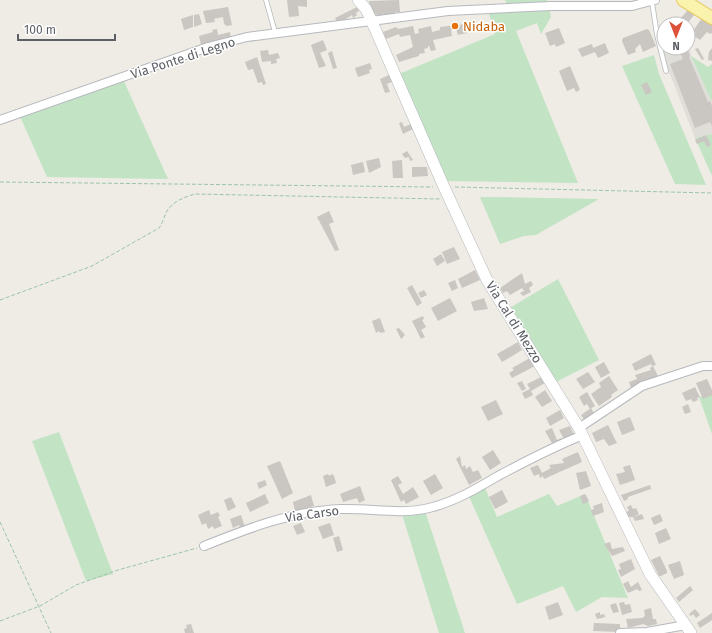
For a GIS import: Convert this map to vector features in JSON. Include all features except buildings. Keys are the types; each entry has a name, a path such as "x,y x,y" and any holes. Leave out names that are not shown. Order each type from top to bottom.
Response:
{"main road":[{"path":"683,0 712,18"}],"street":[{"name":"Via Cal di Mezzo","path":"358,0 366,9 372,22 444,187 487,280 581,431 650,574 689,629"},
{"name":"Via Ponte di Legno","path":"0,120 208,47 275,32 372,22 448,11 551,6 632,6 654,1"},
{"name":"Via Carso","path":"204,546 259,524 296,514 341,509 416,510 440,505 464,496 581,431 642,386 703,366 712,366"},
{"path":"620,633 689,629"}],"lane":[{"path":"266,0 275,32"},
{"path":"654,1 657,35 666,71"}],"path":[{"path":"0,182 444,187 712,193"},
{"path":"0,300 92,266 159,228 163,223 167,211 177,201 195,194 450,200"},
{"path":"0,522 35,600 40,606 51,633"},
{"path":"0,621 40,606 76,585 118,570 204,546"}],"shaded area":[{"path":"665,56 691,56 712,102 712,134 695,138 669,72"}],"green space":[{"path":"505,0 547,0 551,17 541,34 537,23 516,31 578,183 445,181 399,74 495,34 487,7 508,8"},
{"path":"654,55 659,74 706,185 675,184 622,66"},
{"path":"691,56 708,67 712,64 712,102"},
{"path":"122,77 168,179 47,177 19,114"},
{"path":"712,134 712,176 695,138"},
{"path":"480,197 599,199 536,235 524,236 500,244"},
{"path":"558,279 599,360 554,383 508,309"},
{"path":"712,394 712,434 699,397"},
{"path":"59,432 113,574 86,581 32,441"},
{"path":"484,485 497,517 549,494 557,506 585,494 628,598 602,597 576,612 563,586 517,604 467,492"},
{"path":"401,511 409,511 412,516 425,511 465,633 439,633"}],"place":[{"name":"Nidaba","path":"455,26"}]}
